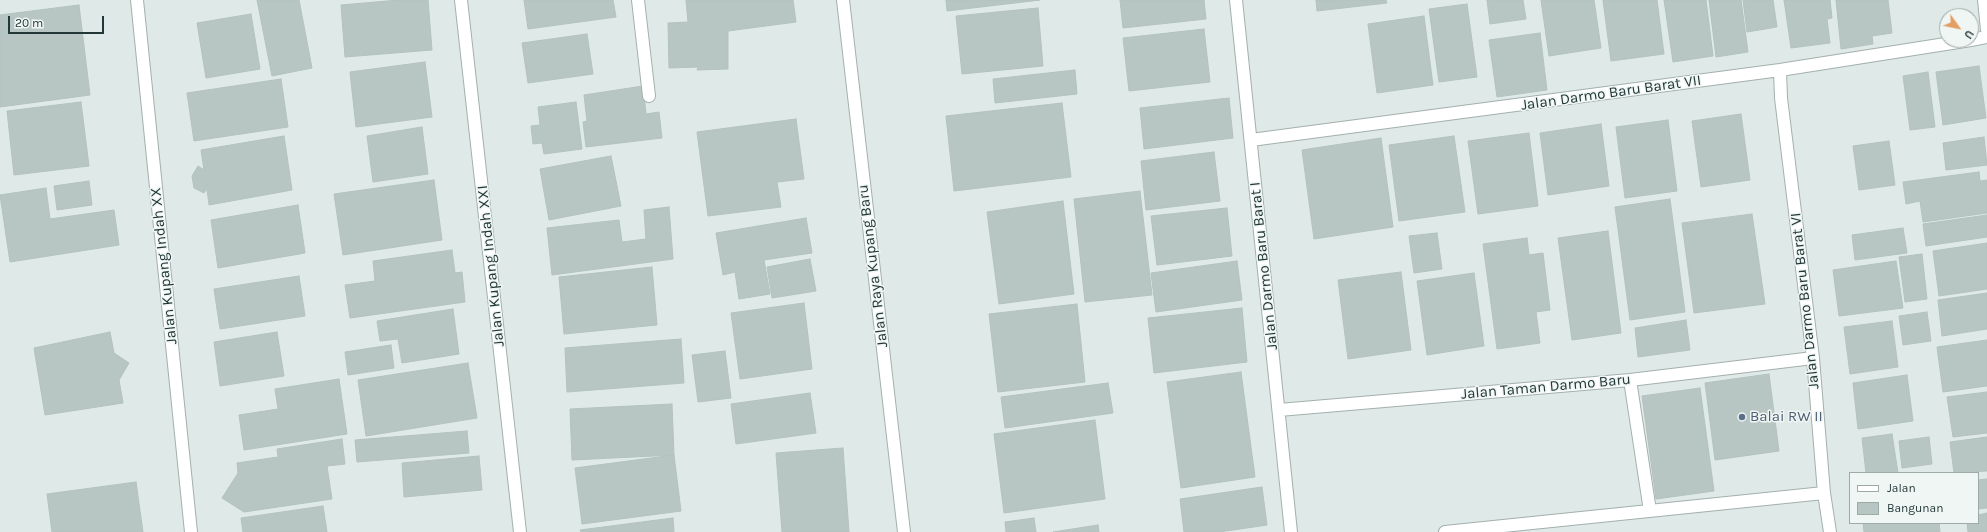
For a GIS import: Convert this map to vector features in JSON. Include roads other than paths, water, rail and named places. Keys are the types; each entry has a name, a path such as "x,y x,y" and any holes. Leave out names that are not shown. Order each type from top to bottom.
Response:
{"street":[{"name":"Jalan Kupang Indah XX","path":"137,0 191,532"},
{"name":"Jalan Kupang Indah XXI","path":"461,0 520,532"},
{"path":"638,0 649,96"},
{"name":"Jalan Raya Kupang Baru","path":"843,0 904,532"},
{"name":"Jalan Darmo Baru Barat I","path":"1236,0 1291,532"},
{"path":"1984,0 1987,30"},
{"name":"Jalan Darmo Baru Barat VII","path":"1251,140 1780,70 1939,45"},
{"name":"Jalan Darmo Baru Barat VI","path":"1780,70 1781,98 1813,358 1824,493 1830,532"},
{"name":"Jalan Taman Darmo Baru","path":"1279,410 1630,380 1813,358"},
{"path":"1630,380 1650,511"},
{"path":"1445,532 1824,493"}],"place":[{"name":"Balai RW II","path":"1742,417"}]}
